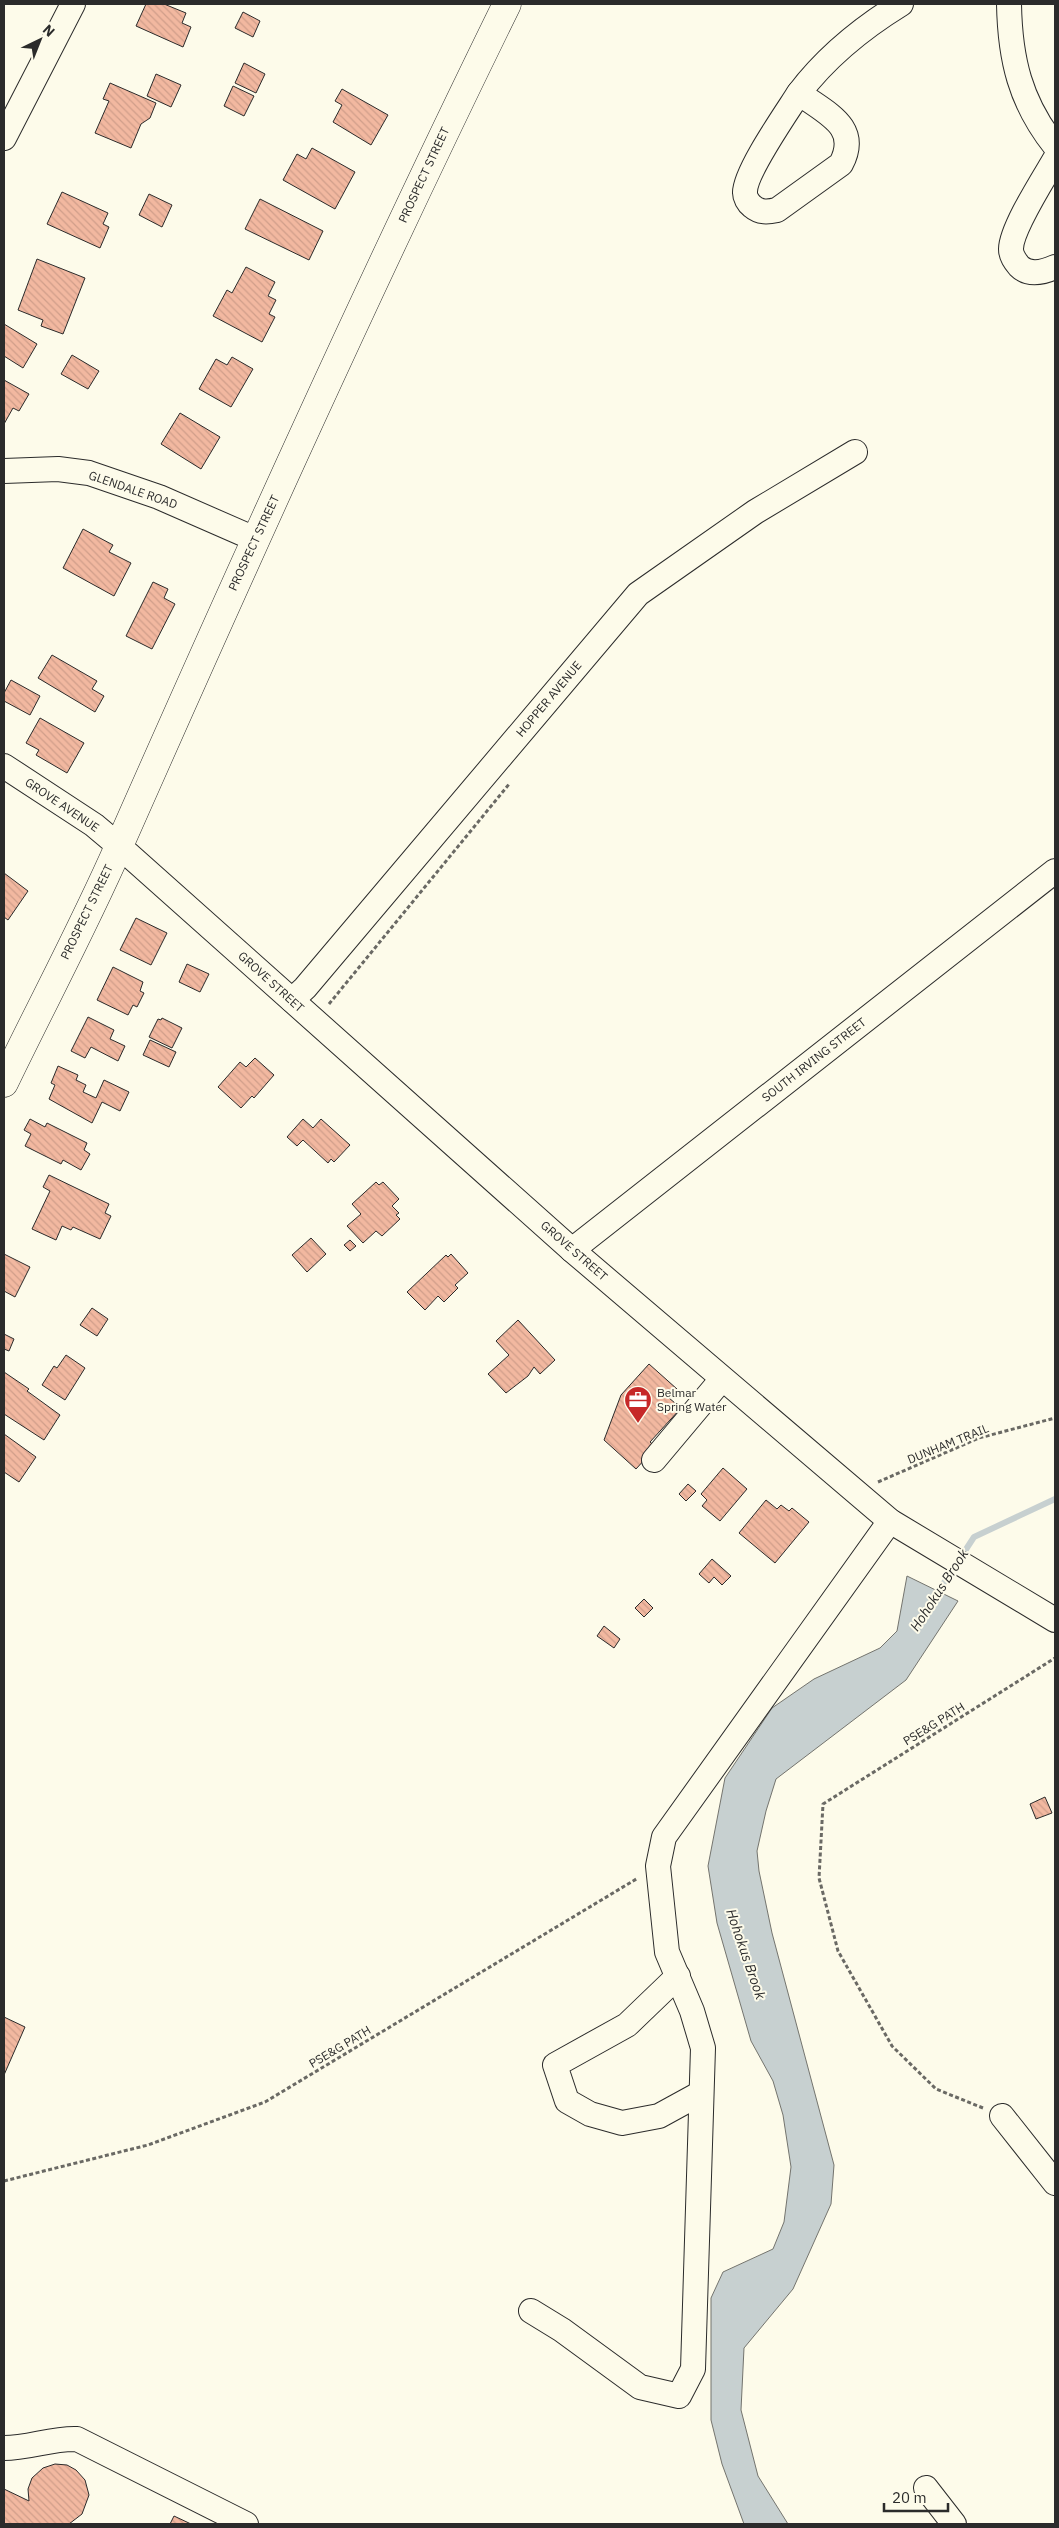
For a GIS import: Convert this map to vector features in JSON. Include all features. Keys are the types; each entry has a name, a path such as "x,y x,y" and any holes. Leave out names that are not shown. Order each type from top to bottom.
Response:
{"main road":[{"name":"PROSPECT STREET","path":"4,1083 119,846 255,539 450,121 507,4"}],"street":[{"path":"4,138 73,4"},
{"path":"799,93 840,124 848,140 847,153 841,164 777,210 767,212 756,210 749,203 745,193 746,183 769,140 799,93 839,49 869,24 901,4"},
{"path":"1008,4 1009,40 1015,70 1026,100 1043,130 1055,146"},
{"path":"1055,159 1031,201 1013,239 1011,249 1014,260 1022,269 1033,273 1055,267"},
{"name":"HOPPER AVENUE","path":"292,1000 305,988 638,594 755,512 855,452"},
{"name":"GLENDALE ROAD","path":"4,471 58,469 89,473 159,498 255,539"},
{"name":"GROVE AVENUE","path":"4,766 94,826 119,846"},
{"name":"GROVE STREET","path":"119,846 572,1250 890,1521 1055,1620"},
{"name":"SOUTH IRVING STREET","path":"572,1250 1055,871"},
{"path":"654,1460 722,1379"},
{"path":"531,2311 562,2330 640,2387 679,2396 693,2369 703,2048 692,2011 668,1952 658,1866 664,1836 890,1521"},
{"path":"678,1976 627,2025 555,2065 567,2100 590,2114 622,2122 659,2116 701,2093"},
{"path":"1002,2116 1055,2183"},
{"path":"4,2448 20,2448 59,2438 77,2439 246,2524"},
{"path":"926,2488 954,2524"}],"path":[{"path":"326,1008 511,782"},
{"name":"DUNHAM TRAIL","path":"877,1482 979,1438 1055,1418"},
{"name":"PSE&G PATH","path":"1002,2116 936,2089 892,2046 838,1951 819,1878 823,1804 1055,1658"},
{"name":"PSE&G PATH","path":"4,2181 148,2145 265,2102 658,1866"}],"water":[{"path":"907,1576 958,1601 906,1680 776,1779 766,1811 757,1851 759,1871 772,1933 834,2165 831,2204 793,2289 744,2348 741,2410 758,2476 788,2524 744,2524 722,2464 711,2420 711,2298 723,2272 773,2249 784,2222 791,2167 783,2115 773,2081 751,2041 717,1923 708,1866 725,1778 772,1708 814,1679 880,1648 897,1631"}],"building":[{"path":"146,4 164,4 186,13 182,23 191,27 183,47 136,26"},
{"path":"243,12 260,21 253,37 235,28"},
{"path":"244,63 265,74 256,93 235,83"},
{"path":"156,74 181,85 171,107 147,96"},
{"path":"110,83 156,103 150,118 141,124 131,148 95,133 109,101 103,99"},
{"path":"233,86 254,96 244,116 224,106"},
{"path":"342,89 388,115 371,145 333,122 342,105 335,101"},
{"path":"312,148 355,172 335,209 283,180 297,154 306,159"},
{"path":"62,192 108,213 103,224 109,227 100,248 47,224"},
{"path":"149,194 172,205 162,227 139,215"},
{"path":"260,199 323,231 309,260 245,229"},
{"path":"37,259 85,278 63,334 41,326 43,320 18,310"},
{"path":"246,267 275,282 268,296 276,300 269,314 275,317 262,342 213,316 227,290 232,293"},
{"path":"4,324 37,344 23,368 4,356"},
{"path":"72,355 99,371 88,389 61,374"},
{"path":"232,357 253,369 231,407 199,389 216,359 227,365"},
{"path":"4,380 29,394 19,411 13,408 4,424"},
{"path":"180,413 220,437 201,469 161,444"},
{"path":"83,529 113,545 109,552 131,563 114,596 63,568"},
{"path":"153,582 168,589 164,598 175,604 152,649 126,636"},
{"path":"52,655 97,681 92,689 104,696 95,712 38,678"},
{"path":"11,680 40,696 30,715 4,701 4,693"},
{"path":"40,718 84,743 67,773 36,755 39,750 26,743"},
{"path":"4,873 28,891 8,920 4,917"},
{"path":"136,918 167,933 151,965 120,950"},
{"path":"187,964 209,974 200,992 179,982"},
{"path":"113,967 143,982 140,991 144,993 137,1007 133,1005 128,1015 97,1000"},
{"path":"88,1017 114,1030 110,1039 125,1046 118,1061 91,1047 85,1058 71,1051"},
{"path":"162,1018 182,1028 172,1048 149,1037 158,1019 161,1020"},
{"path":"150,1040 176,1052 169,1067 143,1055"},
{"path":"255,1058 274,1075 254,1098 252,1096 241,1108 218,1087 240,1062 246,1067"},
{"path":"58,1066 78,1075 76,1080 86,1085 83,1092 96,1098 104,1080 129,1092 120,1111 102,1102 92,1123 49,1099 55,1085 51,1083"},
{"path":"30,1119 45,1127 47,1123 87,1143 84,1150 90,1154 81,1170 63,1160 61,1164 25,1146 31,1134 24,1130"},
{"path":"303,1119 313,1128 321,1119 350,1145 334,1162 331,1159 328,1163 303,1140 297,1146 287,1137"},
{"path":"49,1175 109,1204 105,1213 111,1216 100,1239 73,1227 71,1230 62,1226 56,1240 32,1229 50,1191 43,1187"},
{"path":"376,1182 379,1185 383,1182 399,1199 392,1206 399,1213 396,1215 400,1219 382,1236 376,1231 363,1243 347,1226 361,1214 352,1204"},
{"path":"311,1238 326,1254 307,1272 292,1255"},
{"path":"350,1240 356,1246 350,1251 344,1245"},
{"path":"4,1254 30,1267 15,1297 4,1291"},
{"path":"451,1254 468,1273 455,1285 458,1288 444,1302 438,1296 425,1310 407,1292 446,1255 448,1257"},
{"path":"92,1308 108,1319 97,1336 80,1325"},
{"path":"518,1320 555,1360 540,1374 534,1367 528,1376 506,1393 488,1374 509,1355 496,1341"},
{"path":"4,1334 14,1339 9,1351 4,1349"},
{"path":"66,1355 85,1368 65,1400 42,1385 54,1366 57,1368"},
{"name":"Belmar Spring Water","path":"649,1364 677,1389 669,1398 681,1408 650,1442 656,1447 636,1469 604,1440 621,1395"},
{"path":"4,1372 29,1389 27,1391 60,1415 44,1440 4,1414"},
{"path":"4,1434 36,1457 19,1482 4,1472"},
{"path":"723,1468 747,1489 720,1521 702,1506 707,1500 701,1494"},
{"path":"688,1484 696,1491 686,1501 679,1494"},
{"path":"766,1500 777,1509 781,1505 789,1511 792,1508 809,1522 775,1563 739,1533"},
{"path":"712,1559 731,1576 722,1585 714,1577 709,1583 699,1574"},
{"path":"644,1599 653,1608 644,1617 635,1608"},
{"path":"604,1626 620,1639 614,1648 597,1636"},
{"path":"1045,1797 1052,1813 1036,1819 1030,1804"},
{"path":"4,2017 25,2027 4,2075"},
{"path":"55,2464 67,2465 76,2470 85,2480 89,2495 82,2514 69,2524 4,2524 4,2489 29,2501 28,2489 32,2478 43,2468"},
{"path":"174,2516 191,2524 170,2524"}],"waterway":[{"name":"Hohokus Brook","path":"961,1557 974,1537 1055,1499"},
{"name":"Hohokus Brook","path":"935,1597 955,1565"}],"place":[{"name":"Belmar Spring Water","path":"638,1424"}]}
